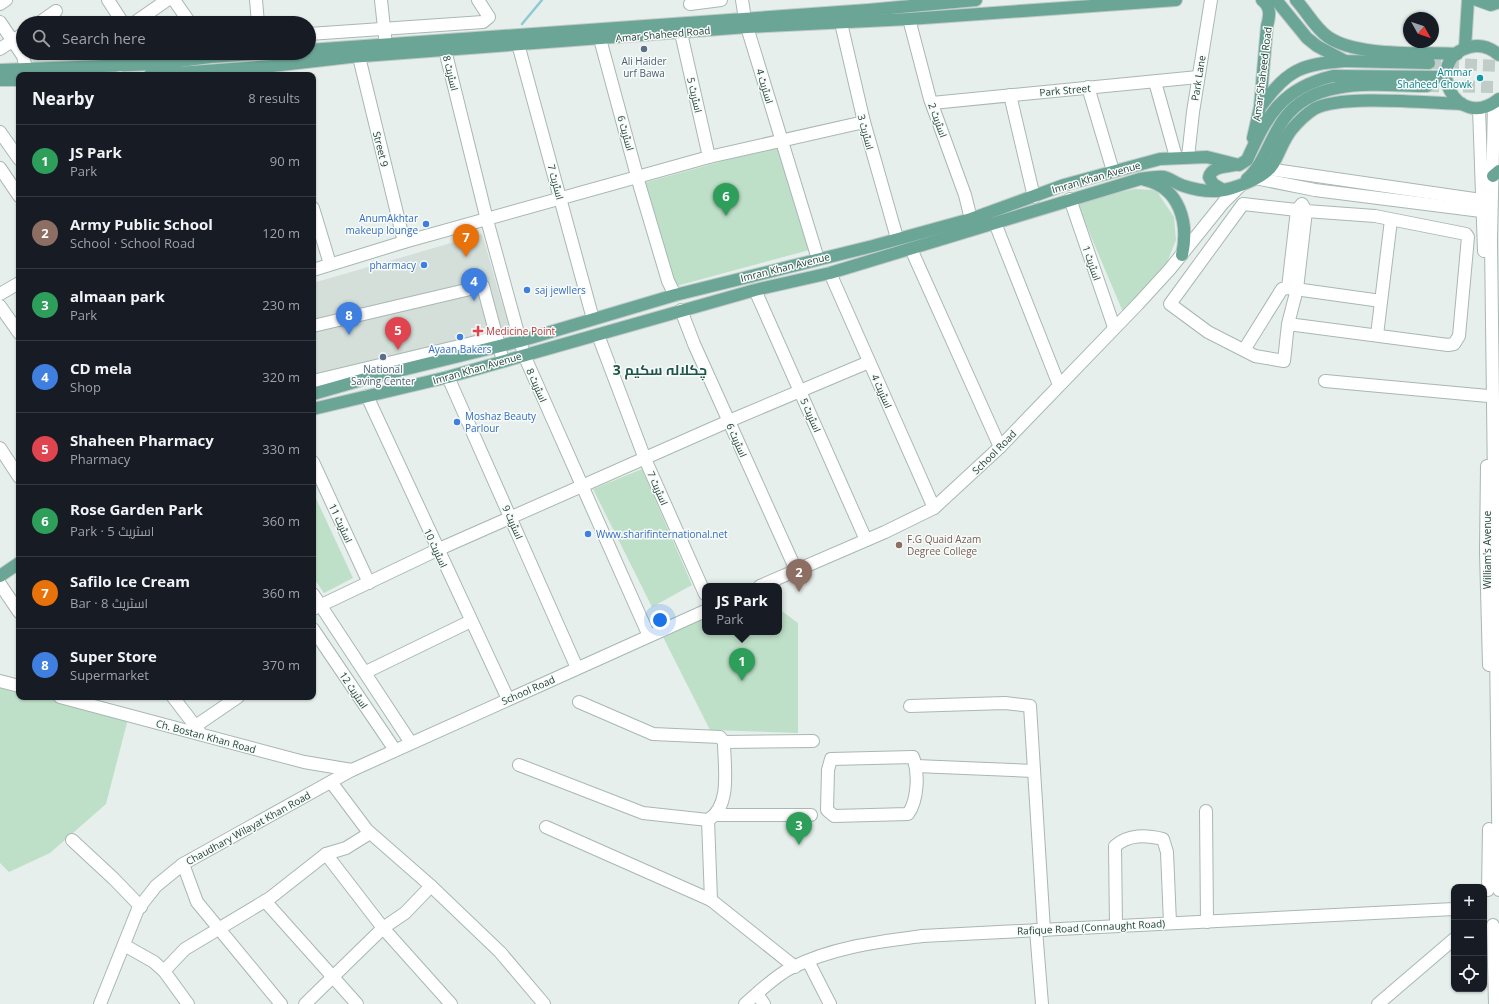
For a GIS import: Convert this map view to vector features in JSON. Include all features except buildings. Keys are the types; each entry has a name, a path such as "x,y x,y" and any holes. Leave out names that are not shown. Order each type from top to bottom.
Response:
{"main road":[{"name":"Amar Shaheed Road","path":"316,49 386,44 518,44 681,33 746,23 868,16 976,0"},
{"name":"Amar Shaheed Road","path":"221,72 273,70 444,45 689,22 841,24 868,16 909,19 1176,0"},
{"name":"Amar Shaheed Road","path":"1250,151 1260,107 1267,26 1270,14 1267,4 1262,0"},
{"path":"1276,0 1307,38 1317,46 1345,61"},
{"path":"1296,0 1327,36 1341,45 1355,49 1372,51 1461,51 1482,46 1498,53"},
{"path":"1462,104 1450,93 1446,76 1447,68 1461,51 1468,0"},
{"path":"1477,0 1491,5 1499,2"},
{"path":"0,70 26,68 120,70 206,60"},
{"path":"1260,107 1273,89 1288,75 1302,68 1319,63 1345,61 1429,63"},
{"path":"1223,190 1213,184 1209,177 1210,174 1216,169 1239,165 1247,160 1250,151 1275,108 1300,88 1316,80 1333,76 1446,76"},
{"path":"0,80 16,80"},
{"path":"1240,185 1257,168 1284,118 1294,107 1308,97 1337,88 1427,86"},
{"path":"1268,169 1272,165 1283,141 1292,129 1315,108 1328,104 1357,101 1462,104 1479,108 1496,101"},
{"name":"Imran Khan Avenue","path":"316,393 498,341 520,341 675,296 971,219 1064,185 1160,159 1207,156 1239,165"},
{"name":"Imran Khan Avenue","path":"316,408 448,377 681,310 755,290 830,273 1140,179 1164,177 1184,186 1198,189 1223,190 1240,185 1255,178 1268,169"},
{"path":"1140,179 1153,182 1164,189 1180,207 1184,233 1182,255"},
{"path":"0,576 16,565"}],"street":[{"path":"0,4 6,0"},
{"path":"108,0 118,16"},
{"path":"144,16 167,0"},
{"path":"174,0 185,16"},
{"path":"256,0 257,16"},
{"path":"381,0 386,44"},
{"path":"316,34 483,22 489,17 478,0"},
{"path":"689,22 689,2 721,0"},
{"name":"اسٹریٹ 4","path":"742,0 746,23 818,259"},
{"name":"Park Lane","path":"1182,157 1198,77 1211,0"},
{"path":"49,16 56,11"},
{"name":"اسٹریٹ 2","path":"909,19 932,103 965,195 971,219"},
{"path":"0,22 16,46"},
{"name":"اسٹریٹ 3","path":"841,24 864,122 897,238"},
{"name":"اسٹریٹ 5","path":"681,33 709,157"},
{"path":"0,49 16,39"},
{"name":"اسٹریٹ 6","path":"600,39 668,281 675,296"},
{"name":"اسٹریٹ 7","path":"518,44 593,319"},
{"name":"اسٹریٹ 8","path":"444,45 487,220 524,355 649,636"},
{"name":"Street 9","path":"359,57 404,242"},
{"path":"23,60 26,68"},
{"path":"120,70 121,60"},
{"name":"Park Street","path":"932,103 1198,77"},
{"path":"1155,82 1182,157"},
{"path":"1088,87 1113,171"},
{"path":"1010,95 1034,197"},
{"path":"1495,778 1496,590 1491,247 1496,174 1496,101"},
{"name":"William's Avenue","path":"1479,108 1488,396 1486,552 1495,778 1492,890"},
{"path":"316,269 404,242 487,220 560,197 709,157 864,122"},
{"path":"0,132 16,155"},
{"path":"0,168 16,192"},
{"path":"1268,169 1481,206"},
{"path":"1288,324 1448,345 1454,344 1459,336 1468,237 1466,234 1375,216 1302,208 1243,204 1170,304 1208,332 1255,356 1284,361 1288,324 1292,289 1302,208 1308,175"},
{"path":"1255,178 1306,188 1481,206"},
{"name":"School Road","path":"767,583 866,540 934,508 1000,447 1114,327 1182,255 1223,203 1240,185"},
{"name":"اسٹریٹ 1","path":"1070,199 1114,327"},
{"path":"316,218 330,264"},
{"path":"1377,335 1390,220"},
{"path":"995,223 1059,385"},
{"path":"911,248 1000,447"},
{"name":"اسٹریٹ 4","path":"830,273 934,508"},
{"path":"0,294 16,285"},
{"path":"316,325 483,286 503,361"},
{"path":"1244,350 1282,289 1292,289 1381,301"},
{"name":"اسٹریٹ 5","path":"755,290 866,540"},
{"path":"0,306 16,329"},
{"name":"اسٹریٹ 6","path":"681,310 796,570"},
{"name":"اسٹریٹ 7","path":"598,335 645,459 702,587"},
{"path":"316,380 498,341"},
{"path":"411,743 366,672 317,607 437,550 729,421 869,362"},
{"name":"اسٹریٹ 9","path":"448,377 577,668"},
{"path":"1325,381 1488,396"},
{"name":"اسٹریٹ 10","path":"367,396 437,550 508,699"},
{"path":"0,448 16,472"},
{"name":"اسٹریٹ 11","path":"316,468 369,583"},
{"path":"0,584 16,608"},
{"name":"School Road","path":"352,770 702,612"},
{"path":"366,672 471,621"},
{"name":"اسٹریٹ 12","path":"317,643 395,750"},
{"path":"0,681 16,685"},
{"name":"Ch. Bostan Khan Road","path":"79,700 198,731 304,762 352,770"},
{"path":"175,700 198,731 234,700"},
{"path":"579,702 653,734 710,736 720,738 724,742 813,741"},
{"path":"910,706 1005,703 1030,706 1034,771 1042,1004"},
{"path":"710,900 712,818 722,806 724,785 724,742"},
{"path":"913,757 916,766 914,806 908,814 834,816 827,810 828,770 830,759 913,757"},
{"path":"519,765 643,813 712,818 812,815"},
{"path":"916,766 1034,771"},
{"name":"Chaudhary Wilayat Khan Road","path":"100,1004 141,907 156,886 183,864 352,770"},
{"path":"331,782 370,833 431,886 500,952 544,1004"},
{"path":"1206,811 1207,922"},
{"path":"546,827 710,900 795,967"},
{"path":"164,972 185,949 264,901 326,854 346,848 370,833"},
{"path":"1116,926 1115,846 1123,839 1148,835 1163,839 1167,852 1170,923"},
{"path":"72,840 114,879 141,907"},
{"path":"326,854 383,928 451,1004"},
{"path":"183,864 197,902 220,928 281,1004"},
{"path":"305,1004 332,976 383,928 405,913 431,886"},
{"path":"264,901 357,1004"},
{"name":"Rafique Road (Connaught Road)","path":"745,1004 795,967 822,955 865,943 922,936 1451,909"},
{"path":"1492,924 1494,1004"},
{"path":"1378,1004 1451,942"},
{"path":"124,945 154,962 164,972 188,1004"},
{"path":"808,961 830,1004"},
{"path":"757,994 764,1004"}],"shaded area":[{"path":"482,234 510,331 316,383 316,282"}],"green space":[{"path":"780,145 813,249 669,288 640,184"},
{"path":"1135,189 1156,190 1174,217 1176,240 1160,280 1123,312 1076,201"},
{"path":"642,469 692,585 652,607 593,489"},
{"path":"316,498 353,578 324,593 316,581"},
{"path":"782,611 798,623 798,733 710,730 660,631 702,612 702,635 782,635"},
{"path":"0,681 16,685 16,700 72,700 129,715 106,804 50,853 9,872 0,863"}],"waterway":[{"path":"522,24 542,0"}],"tunnel":[{"path":"1429,63 1499,66"},
{"path":"1427,86 1499,87"}],"place":[{"name":"Ali Haider urf Bawa","path":"644,49"},
{"name":"Ammar Shaheed Chowk","path":"1480,78"},
{"name":"Rose Garden Park","path":"726,216"},
{"name":"AnumAkhtar makeup lounge","path":"426,224"},
{"name":"Safilo Ice Cream","path":"466,257"},
{"name":"pharmacy","path":"424,265"},
{"name":"saj jewllers","path":"527,290"},
{"name":"CD mela","path":"474,301"},
{"name":"Medicine Point","path":"478,331"},
{"name":"Super Store","path":"349,335"},
{"name":"Ayaan Bakers","path":"460,337"},
{"name":"Shaheen Pharmacy","path":"398,350"},
{"name":"National Saving Center","path":"383,357"},
{"name":"Moshaz Beauty Parlour","path":"457,422"},
{"name":"Www.sharifinternational.net","path":"588,534"},
{"name":"F.G Quaid Azam Degree College","path":"899,545"},
{"name":"Army Public School","path":"799,592"},
{"name":"JS Park","path":"742,681"},
{"name":"almaan park","path":"799,845"}],"district":[{"name":"چکلالہ سکیم 3","path":"660,369"}]}
